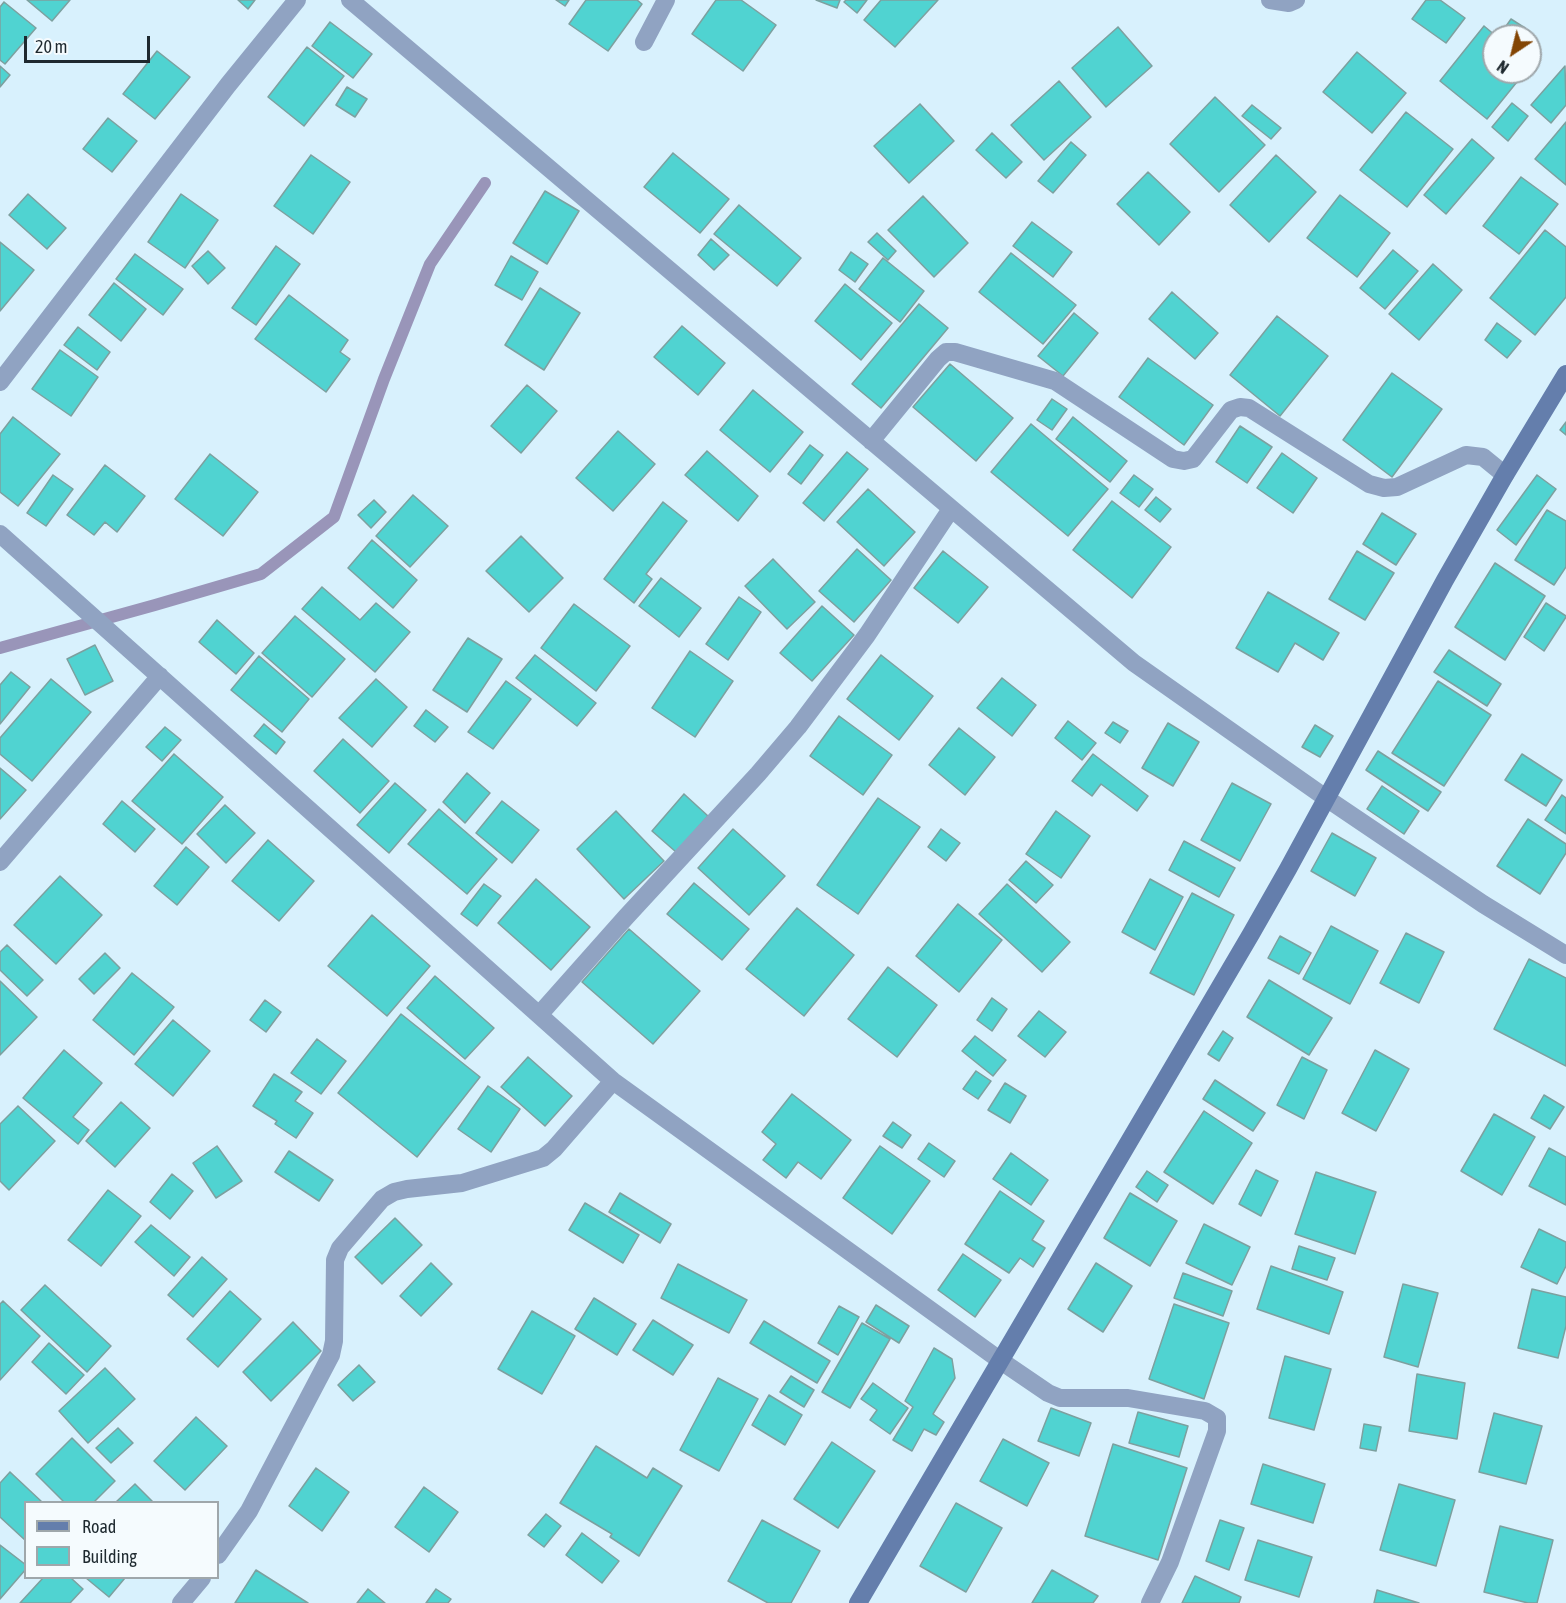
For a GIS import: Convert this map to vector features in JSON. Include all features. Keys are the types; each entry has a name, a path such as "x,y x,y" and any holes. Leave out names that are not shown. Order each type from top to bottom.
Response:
{"street":[{"path":"0,382 206,113 297,0"},
{"path":"350,0 1134,663 1326,798 1483,904 1566,955"},
{"path":"644,42 666,0"},
{"path":"1270,0 1289,3 1296,0"},
{"path":"871,441 938,359 946,352 955,352 1055,381 1173,459 1184,461 1193,459 1231,410 1240,407 1249,408 1369,484 1384,488 1397,487 1466,455 1483,457 1505,475"},
{"path":"858,1603 1251,934 1445,580 1566,374"},
{"path":"539,1015 798,727 867,635 951,509"},
{"path":"0,534 613,1081 1048,1393 1060,1398 1128,1398 1205,1411 1217,1418 1217,1431 1170,1562 1150,1603"},
{"path":"0,862 160,676"},
{"path":"219,1554 249,1511 332,1354 335,1260 340,1248 382,1198 394,1192 462,1184 543,1158 554,1149 613,1081"},
{"path":"181,1603 201,1579"}],"building":[{"path":"27,0 70,0 52,21"},
{"path":"238,0 255,0 248,9"},
{"path":"556,0 569,0 565,6"},
{"path":"586,0 637,0 642,4 608,51 569,24"},
{"path":"716,0 741,0 776,25 743,71 692,34"},
{"path":"816,0 840,0 837,8"},
{"path":"846,0 867,0 857,13 844,2"},
{"path":"881,0 938,0 895,47 864,20"},
{"path":"1426,0 1440,0 1465,18 1446,43 1412,19"},
{"path":"4,2 36,28 5,64 0,60 0,7"},
{"path":"1511,19 1519,24 1508,24"},
{"path":"330,22 372,54 353,78 312,46"},
{"path":"1118,27 1152,66 1106,107 1072,68"},
{"path":"1482,28 1482,84 1515,84 1487,119 1440,81"},
{"path":"307,47 344,76 304,126 268,97"},
{"path":"157,51 190,77 155,119 123,94"},
{"path":"1357,52 1406,93 1372,133 1323,92"},
{"path":"0,66 10,75 0,87"},
{"path":"1565,66 1566,105 1551,123 1531,105"},
{"path":"1059,81 1091,117 1044,160 1011,125"},
{"path":"347,87 367,99 355,117 336,105"},
{"path":"1215,97 1265,145 1219,192 1170,144"},
{"path":"1512,103 1528,116 1508,141 1492,127"},
{"path":"920,104 954,141 909,183 874,146"},
{"path":"1252,105 1281,128 1271,139 1242,116"},
{"path":"1406,112 1453,149 1407,207 1360,170"},
{"path":"108,118 137,141 112,172 83,149"},
{"path":"1566,122 1566,185 1535,159"},
{"path":"992,133 1022,162 1006,178 976,150"},
{"path":"1472,139 1494,158 1446,214 1424,195"},
{"path":"1071,142 1086,155 1053,193 1038,181"},
{"path":"673,153 729,199 700,233 644,187"},
{"path":"311,155 350,182 313,234 274,206"},
{"path":"1276,155 1316,192 1269,242 1230,205"},
{"path":"1148,172 1190,212 1159,245 1117,204"},
{"path":"1521,177 1558,204 1519,254 1483,226"},
{"path":"545,191 579,211 547,264 513,243"},
{"path":"28,194 66,228 47,249 9,215"},
{"path":"181,194 218,220 185,268 148,242"},
{"path":"1340,195 1390,233 1357,277 1307,238"},
{"path":"923,196 968,243 934,277 888,230"},
{"path":"739,205 801,258 777,286 714,234"},
{"path":"1032,222 1072,252 1053,277 1013,246"},
{"path":"1545,230 1566,247 1566,297 1535,335 1490,298"},
{"path":"877,233 896,251 888,260 868,242"},
{"path":"711,239 729,255 714,270 698,255"},
{"path":"0,242 34,270 0,311"},
{"path":"276,246 300,264 256,325 232,308"},
{"path":"1393,250 1418,271 1385,309 1360,288"},
{"path":"208,251 225,268 208,284 192,266"},
{"path":"851,252 868,264 855,282 839,270"},
{"path":"1011,253 1076,305 1043,344 979,292"},
{"path":"135,254 183,289 163,315 116,279"},
{"path":"511,256 538,272 522,300 495,285"},
{"path":"883,258 924,291 900,322 859,289"},
{"path":"1433,264 1462,290 1419,340 1389,314"},
{"path":"114,283 146,309 121,341 89,315"},
{"path":"845,284 892,323 861,360 815,321"},
{"path":"540,288 580,313 544,370 505,345"},
{"path":"1172,292 1218,333 1195,359 1149,319"},
{"path":"289,295 348,340 340,352 350,359 326,392 255,339"},
{"path":"919,304 948,328 881,408 852,384"},
{"path":"1074,313 1098,333 1063,376 1038,356"},
{"path":"1277,316 1328,356 1280,416 1230,375"},
{"path":"1497,323 1521,341 1507,358 1485,340"},
{"path":"682,326 725,363 698,395 654,357"},
{"path":"78,327 110,352 97,370 64,345"},
{"path":"60,350 98,377 71,416 32,389"},
{"path":"1148,358 1213,405 1184,445 1119,397"},
{"path":"950,364 1013,418 976,461 913,407"},
{"path":"1392,373 1442,409 1392,477 1343,440"},
{"path":"527,385 557,411 521,453 491,426"},
{"path":"753,390 803,432 770,472 720,430"},
{"path":"1052,399 1067,409 1052,430 1037,420"},
{"path":"13,417 60,454 18,506 0,492 0,434"},
{"path":"1073,417 1127,461 1110,482 1056,439"},
{"path":"1566,422 1566,435 1560,430"},
{"path":"1031,424 1108,489 1068,536 991,472"},
{"path":"1240,426 1272,447 1247,483 1216,462"},
{"path":"618,431 655,464 613,511 576,478"},
{"path":"810,445 823,455 801,484 788,474"},
{"path":"707,451 758,496 738,521 685,475"},
{"path":"847,452 868,469 824,521 803,503"},
{"path":"1282,453 1317,478 1293,513 1257,488"},
{"path":"210,454 258,492 223,536 175,499"},
{"path":"105,465 145,496 117,532 105,522 94,535 67,515"},
{"path":"53,475 73,489 46,526 27,513"},
{"path":"1134,475 1153,489 1139,507 1120,493"},
{"path":"1537,475 1556,489 1516,545 1497,530"},
{"path":"868,489 915,532 884,566 837,522"},
{"path":"413,495 448,526 410,567 376,536"},
{"path":"1156,497 1171,509 1160,522 1145,510"},
{"path":"374,500 386,512 371,528 358,515"},
{"path":"1112,501 1171,547 1132,598 1073,550"},
{"path":"663,502 687,521 646,574 652,579 634,603 604,579"},
{"path":"1547,510 1566,521 1566,567 1554,585 1515,560"},
{"path":"1382,513 1416,534 1396,565 1363,544"},
{"path":"521,536 563,578 529,612 486,571"},
{"path":"372,540 417,580 393,608 348,568"},
{"path":"857,549 891,580 854,622 819,591"},
{"path":"943,551 988,587 958,623 914,588"},
{"path":"1357,551 1394,573 1365,620 1329,599"},
{"path":"773,559 815,602 787,629 745,586"},
{"path":"1495,563 1545,596 1505,660 1455,627"},
{"path":"661,578 701,608 679,637 639,606"},
{"path":"322,587 360,620 376,603 410,632 375,672 302,609"},
{"path":"1268,592 1339,633 1323,660 1295,643 1278,672 1236,648"},
{"path":"739,597 761,612 728,660 706,644"},
{"path":"1546,603 1566,617 1544,651 1524,637"},
{"path":"574,604 630,646 596,691 541,648"},
{"path":"822,606 854,635 812,681 780,653"},
{"path":"295,616 345,659 312,697 262,653"},
{"path":"217,620 254,653 236,674 199,642"},
{"path":"468,638 502,659 467,712 433,690"},
{"path":"95,645 113,681 85,695 67,659"},
{"path":"1449,650 1501,684 1487,706 1434,672"},
{"path":"690,651 733,681 695,737 652,708"},
{"path":"535,655 596,703 577,726 516,678"},
{"path":"881,655 933,696 899,740 847,699"},
{"path":"259,656 309,699 282,732 231,690"},
{"path":"11,672 30,687 0,724 0,685"},
{"path":"1002,678 1036,705 1012,736 977,708"},
{"path":"51,679 91,712 32,781 0,754 0,738"},
{"path":"376,679 407,707 372,747 339,718"},
{"path":"506,681 531,699 493,749 468,732"},
{"path":"1438,681 1491,715 1444,786 1392,753"},
{"path":"426,710 448,727 435,742 414,726"},
{"path":"839,716 892,755 863,795 810,756"},
{"path":"1068,721 1096,743 1082,760 1055,738"},
{"path":"1113,722 1128,731 1120,743 1105,733"},
{"path":"1168,723 1199,742 1173,786 1142,768"},
{"path":"264,724 285,742 276,754 254,736"},
{"path":"1315,725 1333,736 1320,757 1302,747"},
{"path":"165,727 181,740 162,761 146,747"},
{"path":"959,728 995,757 965,795 929,765"},
{"path":"343,739 389,781 360,813 314,771"},
{"path":"1378,751 1441,792 1428,811 1366,770"},
{"path":"174,754 223,797 182,844 132,801"},
{"path":"1093,754 1148,796 1137,811 1101,784 1092,796 1072,781"},
{"path":"1522,754 1562,780 1546,806 1505,780"},
{"path":"0,768 26,790 0,819"},
{"path":"467,773 490,793 465,823 443,802"},
{"path":"395,783 426,810 389,853 357,825"},
{"path":"1232,783 1271,804 1240,861 1201,840"},
{"path":"1382,786 1419,811 1404,834 1367,809"},
{"path":"684,794 708,816 676,852 652,831"},
{"path":"1562,795 1566,798 1566,834 1545,820"},
{"path":"878,798 920,827 858,914 817,885"},
{"path":"122,801 155,829 135,852 103,824"},
{"path":"502,801 539,830 512,863 476,833"},
{"path":"225,805 255,833 226,863 197,834"},
{"path":"439,809 497,859 467,894 408,844"},
{"path":"616,811 664,861 624,899 577,849"},
{"path":"1056,811 1090,836 1061,878 1026,854"},
{"path":"1528,819 1566,844 1566,853 1540,894 1497,866"},
{"path":"733,829 785,876 749,915 698,868"},
{"path":"941,829 960,843 946,861 928,847"},
{"path":"1332,833 1376,858 1355,896 1311,871"},
{"path":"268,840 314,881 279,921 232,881"},
{"path":"1184,841 1235,868 1219,897 1169,870"},
{"path":"186,847 209,867 177,905 154,886"},
{"path":"1026,861 1053,885 1036,903 1009,880"},
{"path":"60,876 102,915 56,964 14,925"},
{"path":"536,879 590,927 551,970 498,923"},
{"path":"1150,879 1183,897 1155,950 1122,932"},
{"path":"694,883 749,929 722,960 667,914"},
{"path":"484,884 501,896 477,926 461,914"},
{"path":"1007,884 1070,942 1042,972 979,914"},
{"path":"1192,893 1234,915 1194,995 1150,973"},
{"path":"958,904 1002,940 959,992 916,956"},
{"path":"797,908 854,955 804,1016 746,969"},
{"path":"372,915 430,966 387,1016 328,966"},
{"path":"1331,926 1378,951 1350,1004 1303,979"},
{"path":"629,929 700,991 653,1044 582,982"},
{"path":"1406,933 1444,952 1419,1003 1380,983"},
{"path":"1280,936 1311,953 1299,974 1268,958"},
{"path":"7,945 43,980 27,996 0,970 0,952"},
{"path":"105,953 120,968 94,994 79,979"},
{"path":"1529,959 1566,978 1566,1066 1494,1029"},
{"path":"888,967 937,1005 897,1057 848,1019"},
{"path":"132,973 174,1007 134,1055 93,1020"},
{"path":"435,976 494,1028 465,1059 407,1008"},
{"path":"1269,980 1332,1018 1309,1055 1247,1017"},
{"path":"0,981 37,1017 0,1055"},
{"path":"992,998 1007,1009 992,1031 977,1020"},
{"path":"265,1000 281,1012 266,1032 250,1020"},
{"path":"1039,1011 1066,1032 1045,1057 1018,1036"},
{"path":"401,1014 480,1077 417,1157 338,1093"},
{"path":"173,1020 210,1051 173,1096 135,1064"},
{"path":"1223,1031 1233,1038 1219,1061 1208,1054"},
{"path":"975,1036 1006,1060 993,1076 962,1051"},
{"path":"317,1039 346,1061 321,1094 291,1073"},
{"path":"64,1050 102,1083 73,1117 89,1130 78,1144 23,1098"},
{"path":"1375,1050 1409,1069 1376,1131 1342,1113"},
{"path":"528,1057 572,1096 545,1126 501,1087"},
{"path":"1302,1057 1327,1070 1304,1119 1277,1105"},
{"path":"976,1071 991,1081 978,1099 963,1089"},
{"path":"274,1074 302,1092 295,1101 313,1113 296,1138 275,1124 277,1121 253,1106"},
{"path":"1215,1080 1265,1113 1253,1131 1203,1099"},
{"path":"1005,1083 1026,1096 1010,1123 988,1110"},
{"path":"488,1086 520,1109 491,1152 458,1129"},
{"path":"792,1094 851,1140 821,1179 798,1162 786,1178 763,1160 776,1144 762,1132"},
{"path":"1544,1095 1564,1107 1550,1129 1531,1118"},
{"path":"121,1102 150,1128 115,1167 86,1141"},
{"path":"18,1106 55,1141 9,1190 0,1181 0,1124"},
{"path":"1204,1111 1252,1143 1213,1204 1164,1172"},
{"path":"1494,1114 1535,1137 1502,1195 1461,1171"},
{"path":"893,1122 911,1135 902,1148 883,1136"},
{"path":"929,1143 955,1161 944,1177 918,1159"},
{"path":"217,1146 242,1181 216,1198 193,1163"},
{"path":"880,1146 930,1181 892,1234 843,1198"},
{"path":"1549,1148 1566,1157 1566,1205 1529,1186"},
{"path":"289,1151 333,1180 319,1201 275,1172"},
{"path":"1011,1153 1048,1180 1031,1205 993,1179"},
{"path":"1256,1170 1278,1181 1261,1216 1239,1204"},
{"path":"1147,1171 1168,1185 1157,1202 1136,1187"},
{"path":"1316,1172 1376,1192 1355,1254 1295,1234"},
{"path":"172,1174 193,1191 170,1219 150,1202"},
{"path":"108,1190 141,1216 101,1266 68,1240"},
{"path":"1000,1191 1044,1221 1032,1240 1045,1248 1033,1267 1020,1258 1009,1273 965,1244"},
{"path":"620,1193 671,1224 660,1243 609,1212"},
{"path":"1130,1193 1177,1221 1150,1266 1104,1238"},
{"path":"585,1203 639,1235 623,1263 569,1230"},
{"path":"395,1218 422,1245 382,1284 355,1257"},
{"path":"1204,1224 1250,1247 1232,1285 1186,1263"},
{"path":"151,1225 190,1257 174,1276 135,1242"},
{"path":"1539,1229 1566,1242 1566,1266 1557,1284 1521,1267"},
{"path":"1299,1246 1335,1258 1327,1280 1292,1269"},
{"path":"963,1254 1001,1280 975,1317 938,1290"},
{"path":"202,1257 227,1279 193,1317 168,1295"},
{"path":"431,1263 452,1284 421,1316 400,1296"},
{"path":"1096,1263 1132,1286 1103,1332 1068,1309"},
{"path":"678,1264 747,1300 729,1333 661,1298"},
{"path":"1271,1266 1343,1292 1329,1334 1257,1309"},
{"path":"1183,1273 1232,1291 1223,1316 1174,1298"},
{"path":"1403,1284 1438,1293 1418,1367 1384,1357"},
{"path":"45,1285 111,1346 87,1372 21,1310"},
{"path":"1532,1289 1566,1297 1566,1326 1558,1358 1518,1348"},
{"path":"230,1291 261,1319 218,1367 187,1339"},
{"path":"594,1298 636,1324 617,1355 575,1329"},
{"path":"3,1301 40,1336 0,1380 0,1304"},
{"path":"1174,1304 1229,1323 1204,1399 1149,1379"},
{"path":"876,1305 909,1326 899,1343 866,1322"},
{"path":"839,1306 859,1317 838,1355 818,1343"},
{"path":"532,1311 575,1336 542,1394 498,1369"},
{"path":"653,1320 693,1345 673,1375 633,1350"},
{"path":"764,1321 830,1361 817,1383 750,1343"},
{"path":"293,1322 321,1351 271,1401 243,1372"},
{"path":"862,1323 890,1339 850,1408 822,1392"},
{"path":"49,1343 84,1375 66,1394 32,1362"},
{"path":"934,1348 952,1359 955,1378 933,1414 944,1422 936,1435 924,1429 912,1451 893,1440 913,1407 905,1401"},
{"path":"1285,1356 1331,1369 1314,1430 1269,1418"},
{"path":"359,1365 375,1382 353,1401 338,1385"},
{"path":"105,1368 135,1399 88,1443 59,1411"},
{"path":"1417,1374 1465,1383 1457,1439 1409,1431"},
{"path":"791,1376 814,1390 804,1407 780,1392"},
{"path":"718,1378 758,1399 719,1471 680,1450"},
{"path":"873,1383 908,1408 890,1434 870,1420 877,1410 861,1399"},
{"path":"769,1395 802,1415 785,1445 752,1425"},
{"path":"1051,1408 1091,1423 1079,1456 1038,1441"},
{"path":"1138,1412 1188,1426 1179,1457 1129,1443"},
{"path":"1494,1413 1542,1426 1526,1484 1479,1472"},
{"path":"196,1417 227,1446 185,1490 154,1461"},
{"path":"1364,1424 1381,1427 1376,1451 1360,1448"},
{"path":"118,1428 133,1443 111,1463 96,1448"},
{"path":"72,1438 115,1481 95,1501 63,1501 36,1474"},
{"path":"1003,1439 1049,1463 1027,1506 980,1481"},
{"path":"832,1442 875,1471 838,1528 794,1499"},
{"path":"1113,1444 1187,1468 1158,1560 1085,1536"},
{"path":"596,1446 647,1478 653,1468 682,1486 639,1556 610,1537 612,1534 560,1503"},
{"path":"1263,1464 1325,1484 1313,1523 1251,1504"},
{"path":"316,1468 349,1492 322,1531 289,1506"},
{"path":"10,1472 41,1501 24,1501 24,1539 0,1517 0,1483"},
{"path":"135,1484 152,1501 117,1501"},
{"path":"1399,1484 1455,1500 1436,1566 1380,1550"},
{"path":"424,1487 458,1512 429,1552 395,1527"},
{"path":"956,1503 1002,1528 966,1592 920,1566"},
{"path":"546,1514 561,1526 544,1547 528,1535"},
{"path":"762,1520 820,1551 791,1603 768,1603 728,1581"},
{"path":"1220,1520 1244,1528 1229,1570 1206,1561"},
{"path":"1500,1526 1553,1540 1537,1603 1528,1603 1484,1592"},
{"path":"582,1533 619,1561 602,1583 566,1555"},
{"path":"1258,1540 1312,1557 1299,1597 1245,1580"},
{"path":"0,1545 24,1563 24,1571 0,1599"},
{"path":"256,1570 308,1603 235,1603"},
{"path":"1052,1570 1098,1596 1093,1603 1032,1603"},
{"path":"1195,1576 1241,1597 1239,1603 1182,1603"},
{"path":"42,1579 72,1579 83,1589 70,1603 20,1603"},
{"path":"87,1579 124,1579 109,1597"},
{"path":"368,1589 385,1603 357,1603"},
{"path":"436,1589 451,1599 448,1603 426,1603"},
{"path":"1377,1590 1419,1603 1374,1603"}],"waterway":[{"path":"0,648 261,574 334,517 384,379 430,264 485,183"}]}
